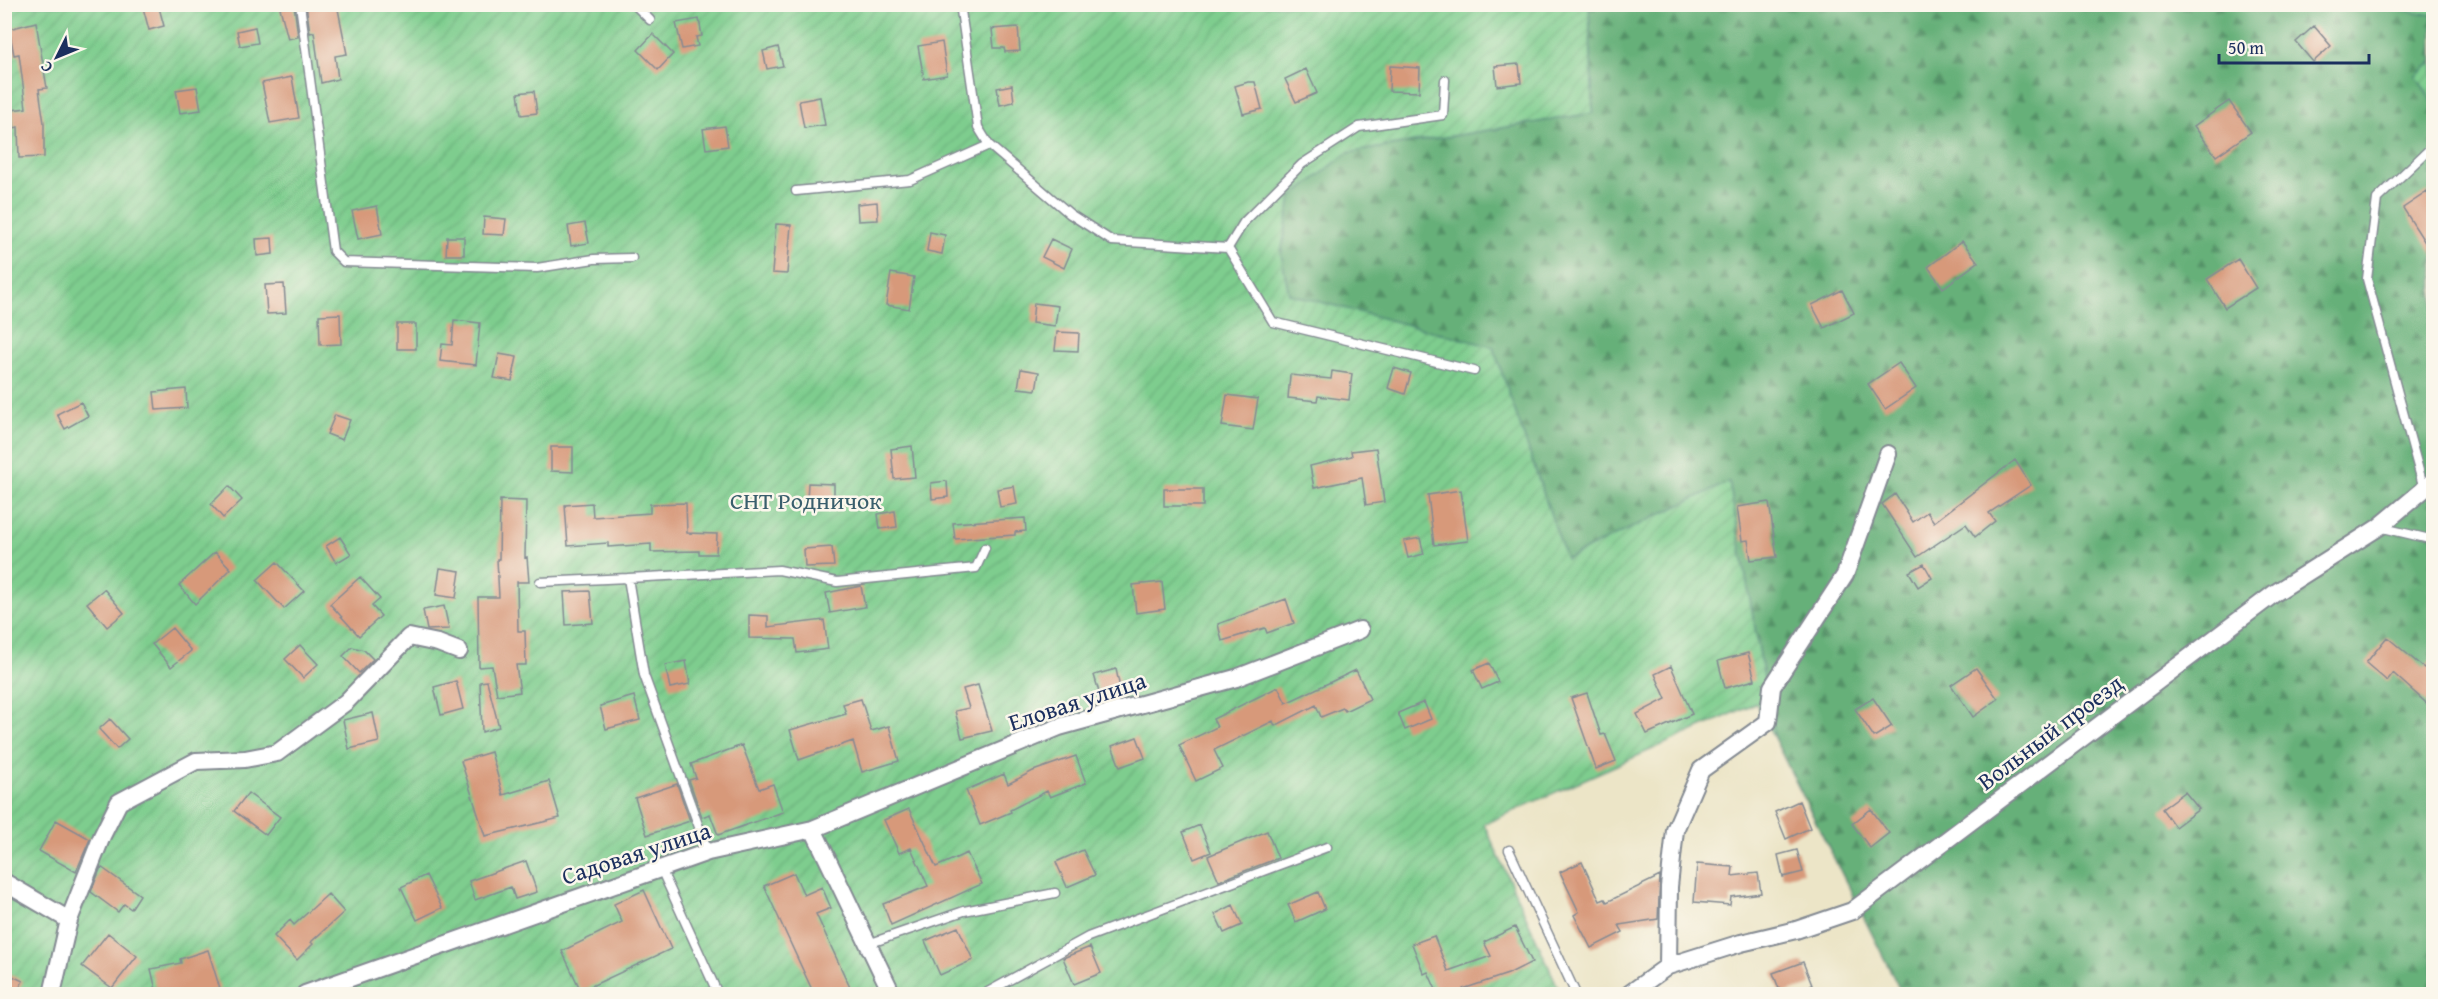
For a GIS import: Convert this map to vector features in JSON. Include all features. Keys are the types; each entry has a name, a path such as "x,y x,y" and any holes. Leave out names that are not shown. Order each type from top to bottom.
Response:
{"street":[{"path":"1629,994 1668,966 1669,887 1675,830 1701,770 1768,722 1772,687 1845,575 1888,454"},
{"name":"Вольный проезд","path":"1668,966 1741,943 1796,930 1852,911 2276,593 2379,527 2430,486"},
{"name":"Еловая улица","path":"813,829 1059,727 1236,678 1360,630"},
{"path":"52,994 69,920 102,836 119,802 196,760 246,759 277,753 346,702 409,637 438,643 459,651"},
{"path":"813,829 891,994"},
{"name":"Садовая улица","path":"305,994 708,852 813,829"},
{"path":"4,882 69,920"},
{"path":"1649,980 1658,994"}],"lane":[{"path":"300,4 333,250 338,259 344,262 537,268 594,259 632,258"},
{"path":"634,4 650,20"},
{"path":"960,4 978,127 989,145 1070,214 1112,241 1228,248"},
{"path":"1228,248 1244,222 1302,164 1359,127 1443,115 1444,80"},
{"path":"796,192 910,180 989,145"},
{"path":"2430,486 2367,279 2377,199 2433,146"},
{"path":"1228,248 1273,322 1474,371"},
{"path":"2379,527 2433,540"},
{"path":"540,582 779,570 837,582 976,568 986,549"},
{"path":"628,578 644,675 708,852"},
{"path":"984,994 1088,937 1327,847"},
{"path":"1509,850 1576,994"},
{"path":"661,869 718,994"},
{"path":"868,944 964,911 1055,893"}],"green space":[{"path":"2376,4 2433,15 2433,62 2416,76 2434,103 2433,994 1902,994 1775,740 1729,482 1566,559 1493,347 1289,294 1281,254 1291,198 1347,153 1593,113 1589,5"},
{"name":"СНТ Родничок","path":"5,5 1589,5 1593,113 1347,153 1291,198 1281,254 1289,294 1493,347 1566,559 1729,482 1775,740 1756,703 1484,824 1561,994 5,994"},
{"path":"2376,5 2433,5 2433,15"},
{"path":"2433,62 2433,103 2416,76"}],"building":[{"path":"142,4 158,4 164,26 149,30"},
{"path":"279,4 294,4 298,37 288,39"},
{"path":"306,4 337,4 347,54 335,56 338,79 321,83 314,32 310,33"},
{"path":"699,19 702,36 696,37 698,46 682,49 676,23"},
{"path":"36,22 47,88 39,89 44,123 44,157 19,158 18,127 14,128 12,110 26,108 19,54 14,55 9,29"},
{"path":"2314,26 2331,46 2313,62 2296,42"},
{"path":"255,27 258,43 240,46 237,31"},
{"path":"1018,27 1020,51 1005,52 1004,48 994,48 992,29"},
{"path":"653,34 673,54 658,70 638,50"},
{"path":"942,42 947,75 924,79 918,46"},
{"path":"778,47 783,66 767,69 763,51"},
{"path":"1519,64 1521,83 1497,86 1495,66"},
{"path":"1390,66 1420,68 1419,92 1389,91"},
{"path":"1306,69 1317,93 1296,102 1285,79"},
{"path":"292,77 299,118 270,123 262,83"},
{"path":"1255,82 1262,109 1243,114 1235,86"},
{"path":"1012,85 1014,102 1000,105 997,88"},
{"path":"197,87 201,110 180,113 176,90"},
{"path":"534,91 537,113 521,115 518,93"},
{"path":"820,97 825,125 804,128 799,101"},
{"path":"2229,101 2251,132 2216,156 2194,126"},
{"path":"725,126 728,146 706,149 703,129"},
{"path":"2427,192 2433,202 2433,255 2403,208"},
{"path":"877,202 878,220 858,221 857,204"},
{"path":"377,206 382,234 358,239 352,211"},
{"path":"484,217 506,219 504,235 483,234"},
{"path":"585,223 589,243 571,246 568,226"},
{"path":"776,224 791,225 787,274 772,273"},
{"path":"930,232 945,235 942,254 927,251"},
{"path":"447,237 464,237 464,255 446,255"},
{"path":"272,238 273,254 257,256 256,239"},
{"path":"1051,239 1072,249 1064,268 1042,257"},
{"path":"1962,241 1978,262 1943,288 1928,267"},
{"path":"2238,259 2256,288 2225,308 2207,279"},
{"path":"891,273 914,277 909,309 886,305"},
{"path":"284,284 286,313 267,314 265,285"},
{"path":"1842,290 1854,313 1824,328 1812,305"},
{"path":"1034,303 1058,306 1055,326 1032,323"},
{"path":"340,314 341,344 320,345 319,315"},
{"path":"454,320 480,323 476,365 440,361 442,344 452,345"},
{"path":"397,324 416,324 416,349 397,349"},
{"path":"1057,332 1079,333 1078,351 1055,350"},
{"path":"499,354 517,357 512,381 494,378"},
{"path":"1899,363 1916,388 1885,409 1868,384"},
{"path":"1394,368 1411,373 1405,394 1388,388"},
{"path":"1021,369 1039,372 1036,390 1018,388"},
{"path":"1332,371 1352,374 1349,400 1318,396 1317,401 1288,398 1290,375 1331,379"},
{"path":"186,389 187,408 156,410 154,392"},
{"path":"1227,395 1258,399 1253,430 1222,426"},
{"path":"81,402 88,416 65,429 57,414"},
{"path":"335,415 350,420 342,440 327,434"},
{"path":"912,446 915,477 894,479 891,449"},
{"path":"551,447 573,447 573,472 551,471"},
{"path":"1376,448 1384,502 1366,505 1362,478 1314,488 1310,466 1352,456 1351,451"},
{"path":"2015,460 2031,485 1989,513 1995,521 1975,537 1966,524 1917,557 1882,504 1895,494 1913,522 1927,512 1934,522"},
{"path":"947,481 948,497 932,499 931,483"},
{"path":"808,483 834,484 834,502 807,500"},
{"path":"229,486 242,500 223,518 211,504"},
{"path":"1014,486 1017,504 1000,507 997,489"},
{"path":"1164,489 1203,489 1203,506 1164,506"},
{"path":"1461,490 1468,541 1434,545 1428,495"},
{"path":"500,500 526,501 525,558 527,557 529,582 517,582 518,631 525,631 526,665 516,665 520,692 497,695 492,666 479,667 478,597 499,597 497,559 499,559"},
{"path":"1769,502 1777,557 1751,560 1748,540 1742,541 1737,507"},
{"path":"592,503 593,517 650,513 650,504 686,503 687,533 717,534 716,554 699,554 699,551 651,552 651,544 608,547 608,543 568,546 565,505"},
{"path":"895,511 897,527 880,529 878,514"},
{"path":"1025,518 1026,531 1015,532 1015,535 955,539 953,523"},
{"path":"340,537 351,554 336,563 326,546"},
{"path":"1420,538 1424,554 1408,558 1404,541"},
{"path":"832,547 834,566 805,567 804,549"},
{"path":"215,552 231,569 195,604 179,585"},
{"path":"277,562 304,591 284,609 257,580"},
{"path":"1924,564 1932,578 1918,587 1909,572"},
{"path":"440,568 460,571 456,598 436,595"},
{"path":"360,577 380,599 372,606 381,616 359,636 330,604"},
{"path":"1162,582 1165,609 1136,613 1133,585"},
{"path":"861,586 865,607 830,613 826,593"},
{"path":"104,589 124,613 107,627 87,603"},
{"path":"590,591 593,623 566,625 564,592"},
{"path":"1286,599 1294,623 1267,633 1265,628 1222,641 1218,624"},
{"path":"444,606 449,629 427,630 423,610"},
{"path":"749,615 768,616 768,627 824,620 828,649 797,653 795,639 749,638"},
{"path":"172,628 191,651 171,667 152,644"},
{"path":"2387,637 2424,668 2433,658 2433,709 2393,673 2387,681 2366,663"},
{"path":"300,645 318,664 303,678 285,659"},
{"path":"352,647 364,650 373,659 359,673 343,656"},
{"path":"1748,653 1755,680 1725,688 1718,661"},
{"path":"686,661 690,684 670,688 665,665"},
{"path":"1489,663 1498,682 1482,689 1473,670"},
{"path":"1671,666 1692,714 1647,734 1637,714 1666,699 1655,674"},
{"path":"1976,668 1998,699 1973,717 1951,685"},
{"path":"1116,669 1121,693 1101,699 1094,675"},
{"path":"1356,670 1370,699 1345,711 1343,708 1321,717 1316,705 1275,726 1273,721 1214,750 1223,768 1196,781 1179,745 1217,727 1213,719 1278,687 1286,703"},
{"path":"456,681 463,709 441,715 434,687"},
{"path":"487,681 499,727 482,732 480,682"},
{"path":"978,685 992,731 962,738 955,711 969,708 963,689"},
{"path":"1587,693 1601,735 1605,734 1616,761 1596,769 1571,698"},
{"path":"634,696 640,720 606,729 600,706"},
{"path":"1873,698 1892,726 1874,737 1855,709"},
{"path":"861,699 871,731 889,726 899,761 862,772 853,741 799,760 790,730 846,714 843,704"},
{"path":"1424,702 1431,719 1405,730 1398,713"},
{"path":"373,713 379,742 349,749 343,720"},
{"path":"110,719 128,739 117,749 99,729"},
{"path":"1137,737 1145,758 1120,767 1112,746"},
{"path":"742,745 759,789 773,784 783,812 718,835 710,814 702,817 689,780 696,778 691,764"},
{"path":"491,752 503,795 549,781 560,818 485,836 461,761"},
{"path":"1076,756 1086,783 1050,797 1047,791 1010,810 1011,812 980,825 966,790 1004,774 1008,784 1033,771"},
{"path":"677,784 690,821 647,835 635,798"},
{"path":"2185,792 2199,809 2175,827 2162,809"},
{"path":"248,793 280,817 266,835 234,811"},
{"path":"1799,801 1810,828 1786,839 1775,812"},
{"path":"909,809 936,867 967,853 982,884 891,925 883,904 928,886 911,848 899,853 884,820"},
{"path":"1871,809 1889,833 1870,848 1852,824"},
{"path":"56,820 90,839 76,872 39,851"},
{"path":"1200,825 1211,852 1194,859 1183,832"},
{"path":"1267,831 1278,858 1219,881 1208,856"},
{"path":"1083,850 1095,875 1067,887 1056,862"},
{"path":"1797,850 1803,872 1783,877 1778,855"},
{"path":"526,861 537,892 515,899 511,887 475,900 469,881"},
{"path":"1582,862 1600,901 1605,899 1607,902 1660,876 1658,919 1619,925 1623,932 1591,948 1574,915 1579,912 1560,872"},
{"path":"1697,864 1733,867 1732,876 1758,873 1761,893 1731,897 1730,905 1694,902"},
{"path":"101,867 140,895 131,909 124,904 118,912 91,892"},
{"path":"794,873 804,895 822,887 831,908 816,914 853,994 814,994 764,886"},
{"path":"426,875 442,908 417,920 401,887"},
{"path":"644,890 671,949 581,991 562,951 622,922 614,904"},
{"path":"1318,892 1325,909 1296,922 1288,905"},
{"path":"328,894 344,912 311,942 313,944 297,960 274,936 290,920 294,925"},
{"path":"1233,905 1242,925 1224,933 1215,914"},
{"path":"958,927 973,960 940,975 925,941"},
{"path":"1515,927 1532,962 1508,974 1463,989 1465,994 1438,994 1428,972 1424,974 1412,944 1434,936 1448,971 1491,956 1484,942"},
{"path":"108,933 137,956 112,988 82,966"},
{"path":"1090,947 1101,973 1074,984 1063,958"},
{"path":"208,950 220,989 202,994 157,994 151,969 181,963 180,959"},
{"path":"1803,962 1812,985 1781,994 1773,973"},
{"path":"4,972 23,981 16,994 4,994"}]}
